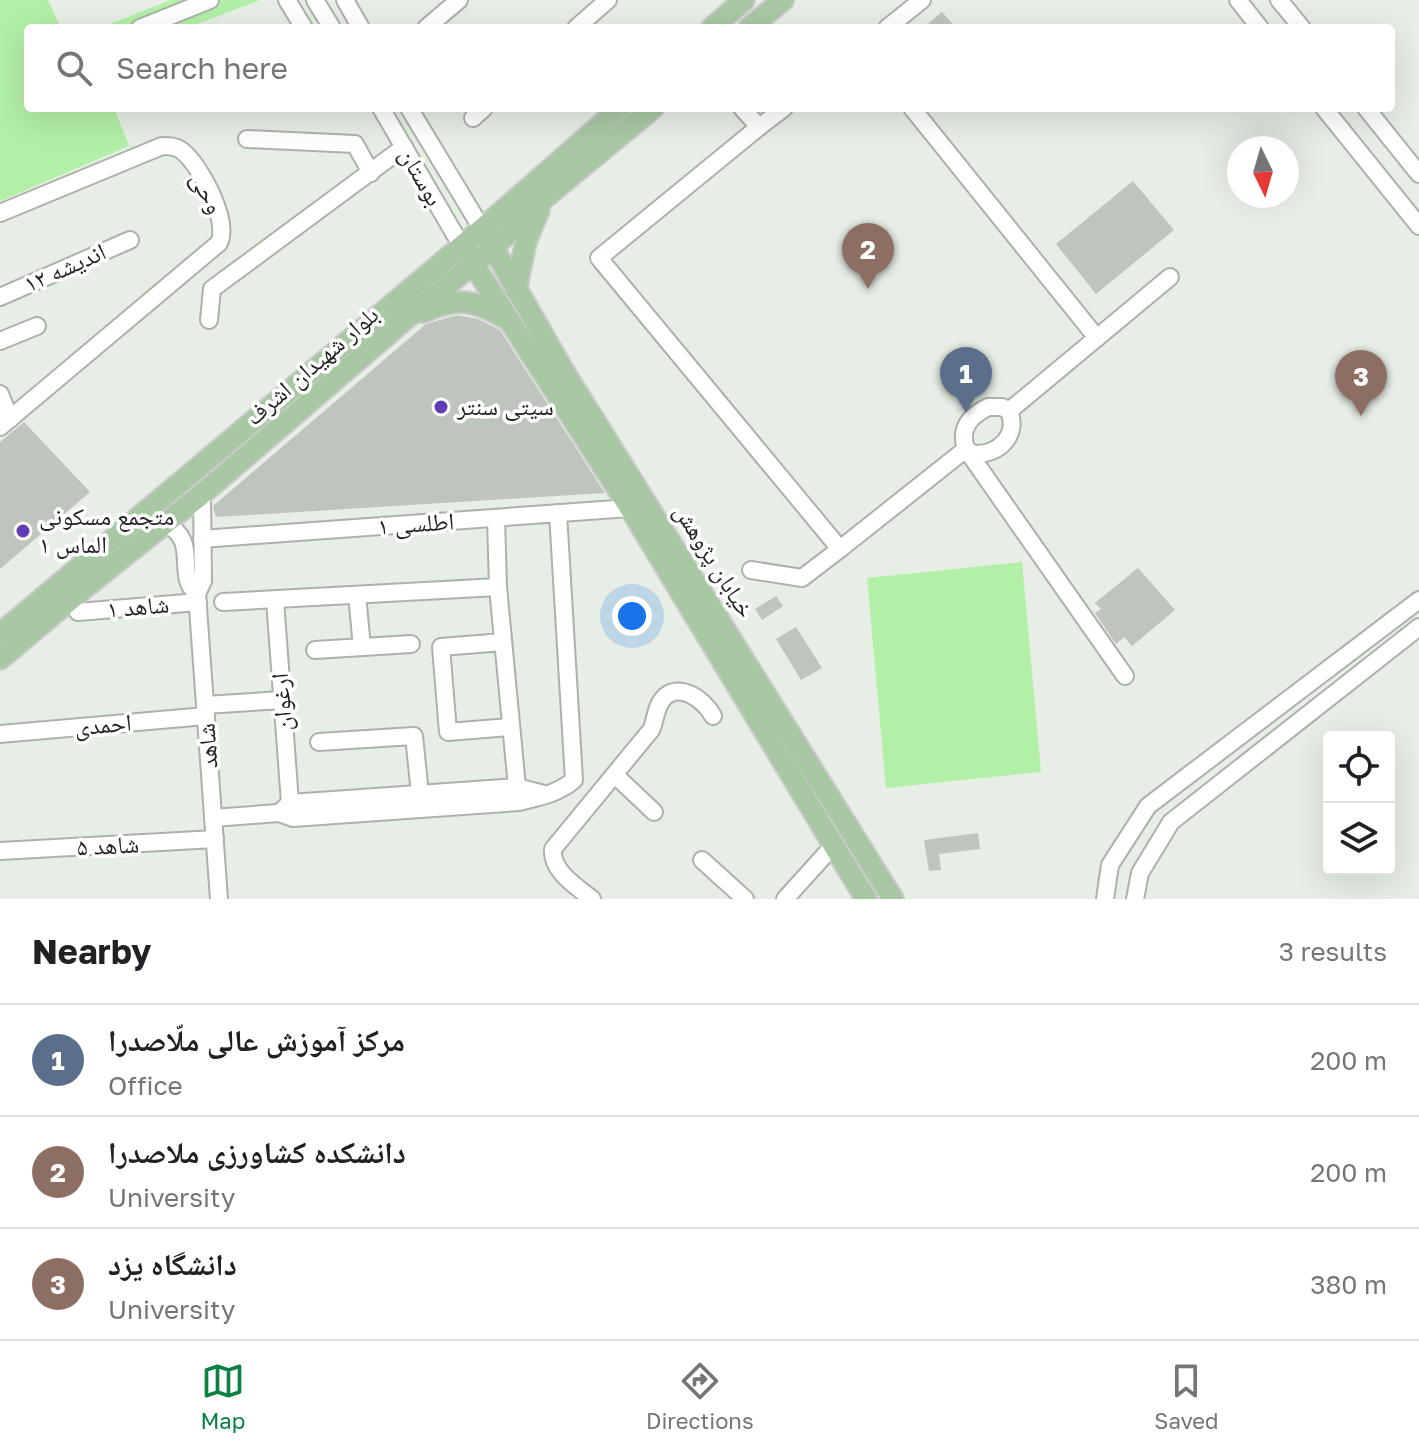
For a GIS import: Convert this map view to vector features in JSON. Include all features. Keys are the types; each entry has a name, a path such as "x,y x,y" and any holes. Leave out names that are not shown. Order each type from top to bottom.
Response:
{"main road":[{"path":"717,24 744,0"},
{"path":"754,24 783,0"},
{"name":"بلوار شهیدان اشرف","path":"0,659 76,583 615,112"},
{"name":"بلوار شهیدان اشرف","path":"0,634 165,524 493,248 542,200 648,112"},
{"path":"516,290 526,241 542,200"},
{"name":"خیابان پژوهش","path":"482,229 563,370 893,899"},
{"name":"خیابان پژوهش","path":"461,245 630,508 866,899"},
{"path":"408,317 444,303 463,301 479,303 509,320"}],"street":[{"path":"150,24 210,0"},
{"path":"287,0 302,24"},
{"path":"315,0 330,24"},
{"path":"345,0 359,24"},
{"path":"431,24 459,0"},
{"path":"581,24 608,0"},
{"path":"892,24 922,0"},
{"path":"1238,0 1257,24"},
{"path":"1279,0 1299,24"},
{"name":"بوستان","path":"383,112 461,245"},
{"path":"390,124 406,112"},
{"name":"بوستان","path":"412,112 482,229"},
{"path":"746,112 759,127"},
{"path":"779,112 606,247 599,258 728,426 778,485 840,549"},
{"path":"915,112 1097,338"},
{"path":"1327,112 1419,226"},
{"path":"1369,112 1419,174"},
{"path":"247,139 355,144 371,173"},
{"name":"وحی","path":"0,213 162,146 174,146 183,151 209,190 224,227 219,243 5,423"},
{"path":"209,320 212,289 404,147"},
{"name":"اندیشه ۱۲","path":"0,297 130,240"},
{"path":"1009,411 1170,277"},
{"path":"0,341 37,326"},
{"path":"0,394 5,423"},
{"path":"966,449 981,454 1004,445 1011,433 1013,420 1009,411 1002,407 988,407 973,414 963,431 966,449 1125,676"},
{"path":"751,570 802,578 966,449"},
{"name":"شاهد","path":"202,494 203,581 197,598 219,899"},
{"name":"اطلسی ۱","path":"202,539 630,508"},
{"path":"284,808 293,818 519,802 562,789 574,780 558,513"},
{"path":"496,518 498,587 517,787"},
{"name":"شاهد","path":"165,524 180,533 184,542 189,585 197,598"},
{"path":"223,602 498,587"},
{"path":"357,595 362,647"},
{"name":"شاهد ۱","path":"78,612 197,598"},
{"name":"ارغوان","path":"275,600 282,700 284,808"},
{"path":"1105,899 1110,865 1148,806 1419,600"},
{"path":"1135,899 1140,873 1171,822 1419,627"},
{"path":"1371,637 1384,654"},
{"path":"503,642 441,647 448,732 510,727"},
{"path":"315,650 411,644"},
{"path":"592,899 558,869 553,861 553,849 651,730 658,706 672,692 688,693 713,716"},
{"name":"احمدی","path":"0,734 282,700"},
{"path":"319,742 414,736 420,794"},
{"path":"616,776 654,812"},
{"path":"213,818 420,794 517,787 547,795"},
{"name":"شاهد ۵","path":"0,851 215,839"},
{"path":"785,899 833,846"},
{"path":"702,860 741,898"}],"green space":[{"path":"0,0 48,0 59,24 24,24 24,112 116,112 129,146 0,201"},
{"path":"171,0 260,0 197,24 110,24"},
{"path":"1022,562 1041,772 886,788 867,578"}],"building":[{"path":"942,12 952,24 928,24"},
{"path":"1133,181 1174,230 1096,294 1056,244"},
{"name":"سیتی سنتر","path":"457,315 478,319 500,330 605,493 216,517 213,506 426,324"},
{"name":"متجمع مسکونی الماس ۱","path":"24,422 90,492 0,569 0,442"},
{"path":"1138,568 1175,610 1132,646 1124,637 1116,644 1095,613 1101,609 1095,603"},
{"path":"776,596 783,606 762,620 755,609"},
{"path":"796,627 822,668 801,680 776,639"},
{"path":"978,833 980,849 939,854 941,870 929,871 924,840"}],"place":[{"name":"دانشکده کشاورزی ملاصدرا","path":"868,289"},
{"name":"سیتی سنتر","path":"441,407"},
{"name":"مرکز آموزش عالی ملّاصدرا","path":"966,413"},
{"name":"دانشگاه یزد","path":"1361,416"},
{"name":"متجمع مسکونی الماس ۱","path":"23,531"}]}
